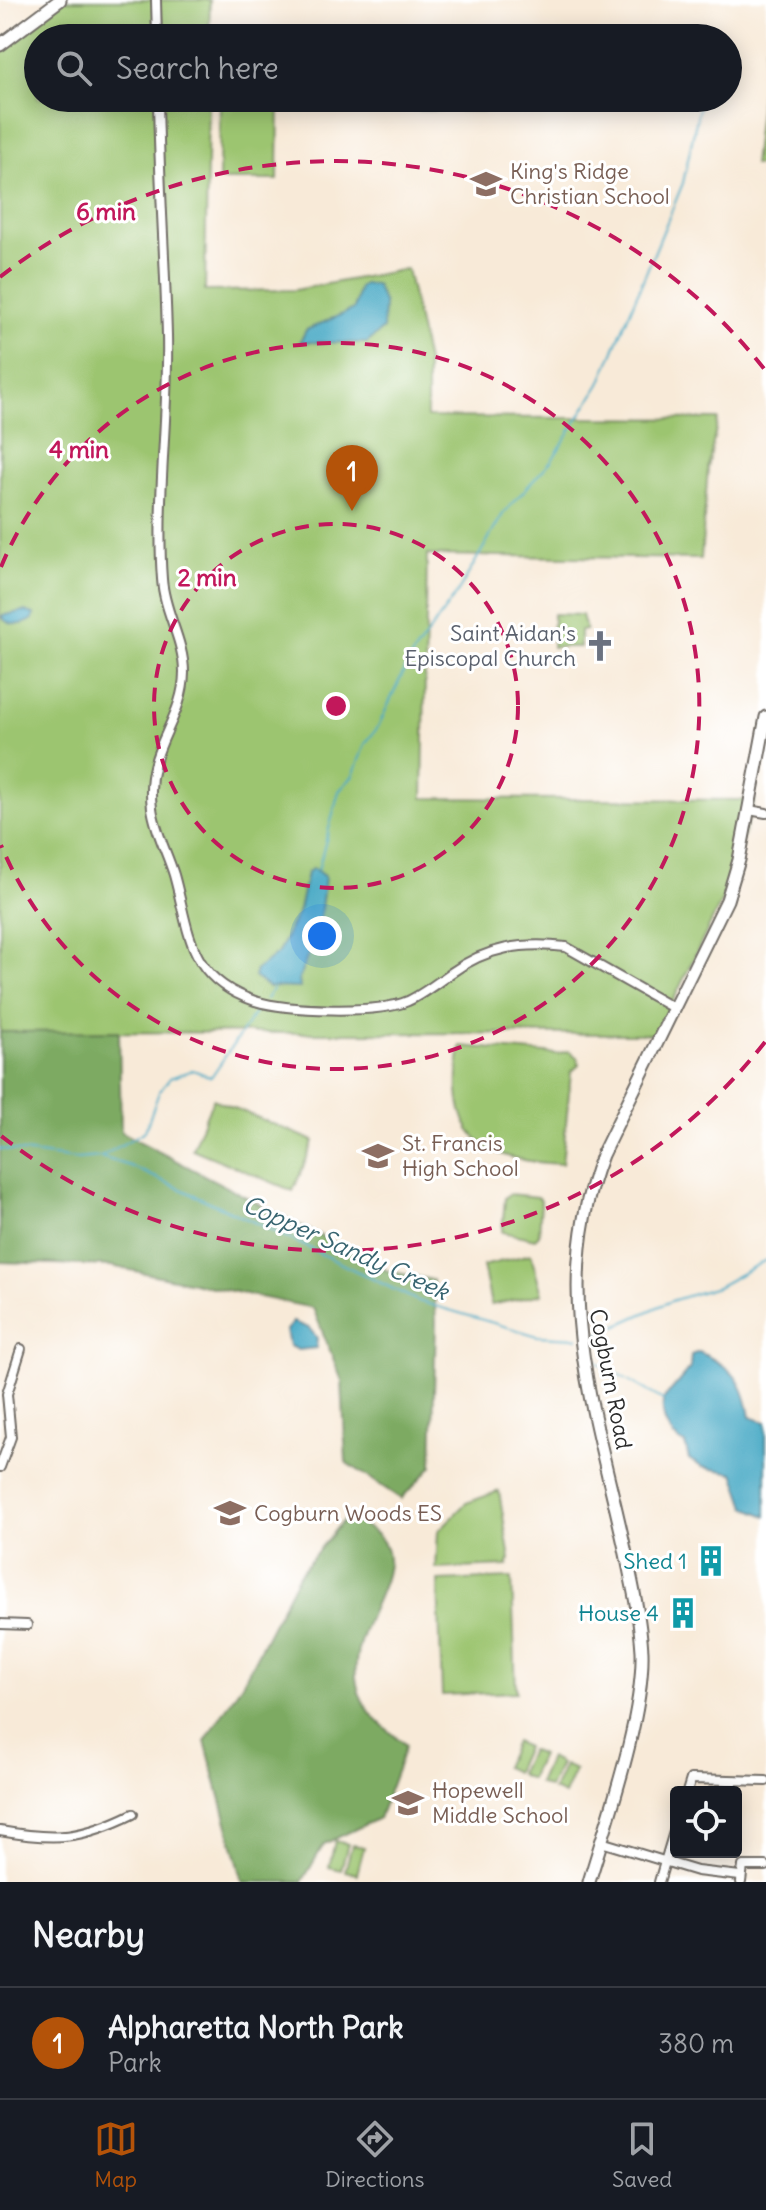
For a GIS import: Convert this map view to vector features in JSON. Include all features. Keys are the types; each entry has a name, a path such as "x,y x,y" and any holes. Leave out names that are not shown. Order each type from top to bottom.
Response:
{"street":[{"path":"28,24 60,0"},
{"path":"156,0 157,24"},
{"path":"0,45 24,27"},
{"path":"159,112 167,335 162,581 167,609 180,645 184,674 176,709 153,761 151,800 155,823 175,880 183,924 196,956 218,981 255,1001 373,1010 413,999 489,951 512,946 566,947 675,1009"},
{"name":"Cogburn Road","path":"589,1882 641,1691 642,1650 634,1591 578,1329 575,1294 578,1243 587,1198 602,1155 727,900 749,810 766,717"},
{"path":"749,810 766,813"},
{"path":"0,1467 11,1437 7,1394 21,1349"},
{"path":"0,1624 27,1625"},
{"path":"689,1786 691,1779 766,1781"},
{"path":"0,1831 38,1838 72,1837 105,1828 133,1814"},
{"path":"601,1842 697,1871 740,1879 743,1866 766,1866"},
{"path":"659,1882 670,1842"}],"green space":[{"path":"59,0 210,0 209,24 27,24"},
{"path":"24,26 24,112 208,112 205,291 295,290 407,269 427,362 427,417 718,419 708,468 701,559 427,555 423,798 755,800 725,894 657,1034 0,1032 0,44"},
{"path":"766,45 766,166 753,165"},
{"path":"220,112 279,112 278,180 219,180"},
{"path":"553,614 582,615 586,630 580,631 580,647 552,647"},
{"path":"119,1031 121,1132 388,1271 433,1280 436,1321 432,1466 401,1499 346,1462 342,1381 313,1308 111,1266 0,1262 0,1032"},
{"path":"461,1046 557,1054 569,1051 578,1058 579,1065 571,1072 562,1164 508,1157 474,1136 464,1121 459,1101"},
{"path":"213,1099 314,1141 293,1191 192,1149"},
{"path":"509,1194 541,1200 539,1235 535,1239 502,1232 505,1198"},
{"path":"531,1254 542,1294 491,1305 483,1266"},
{"path":"499,1491 510,1559 507,1566 436,1569 438,1531 466,1503"},
{"path":"345,1518 373,1531 386,1547 388,1566 356,1659 357,1684 369,1712 406,1745 379,1818 324,1844 302,1882 243,1882 205,1741 243,1682 299,1574"},
{"path":"512,1578 516,1692 442,1695 438,1581"},
{"path":"515,1742 526,1747 515,1772 504,1767"},
{"path":"530,1750 541,1755 530,1779 519,1774"},
{"path":"549,1758 560,1764 549,1788 538,1783"},
{"path":"564,1765 575,1770 564,1795 553,1790"},
{"path":"335,1841 348,1844 341,1870 329,1867"},
{"path":"352,1845 364,1847 357,1874 345,1871"}],"water":[{"path":"364,284 376,285 384,304 383,329 367,343 300,342 306,330 354,309 359,288"},
{"path":"24,611 34,614 33,619 21,624 12,624 1,616"},
{"path":"313,868 325,877 319,924 299,979 300,988 268,987 254,977 256,970 278,953 299,910 307,873"},
{"path":"293,1322 309,1328 317,1338 316,1348 298,1350 289,1346 286,1330"},
{"path":"699,1352 729,1370 740,1385 750,1417 766,1422 766,1516 746,1507 734,1473 702,1467 689,1459 685,1444 667,1426 663,1400 690,1368 691,1355"}],"waterway":[{"path":"318,870 339,791 353,776 365,744 378,727 409,660 459,590 503,514 552,460 600,384 683,183 698,112"},
{"path":"266,999 273,988"},
{"path":"101,1157 145,1131 159,1092 170,1078 193,1070 211,1077 259,1007"},
{"name":"Copper Sandy Creek","path":"0,1149 76,1159 101,1157 130,1166 418,1301 538,1336 577,1338"},
{"name":"Copper Sandy Creek","path":"587,1339 671,1301 717,1287 766,1260"},
{"path":"588,1340 597,1362 663,1400"}],"place":[{"name":"King's Ridge Christian School","path":"486,184"},
{"name":"Alpharetta North Park","path":"352,511"},
{"name":"Saint Aidan's Episcopal Church","path":"600,646"},
{"name":"St. Francis High School","path":"378,1156"},
{"name":"Cogburn Woods ES","path":"230,1513"},
{"name":"Shed 1","path":"711,1561"},
{"name":"House 4","path":"683,1613"},
{"name":"Hopewell Middle School","path":"408,1803"}]}
